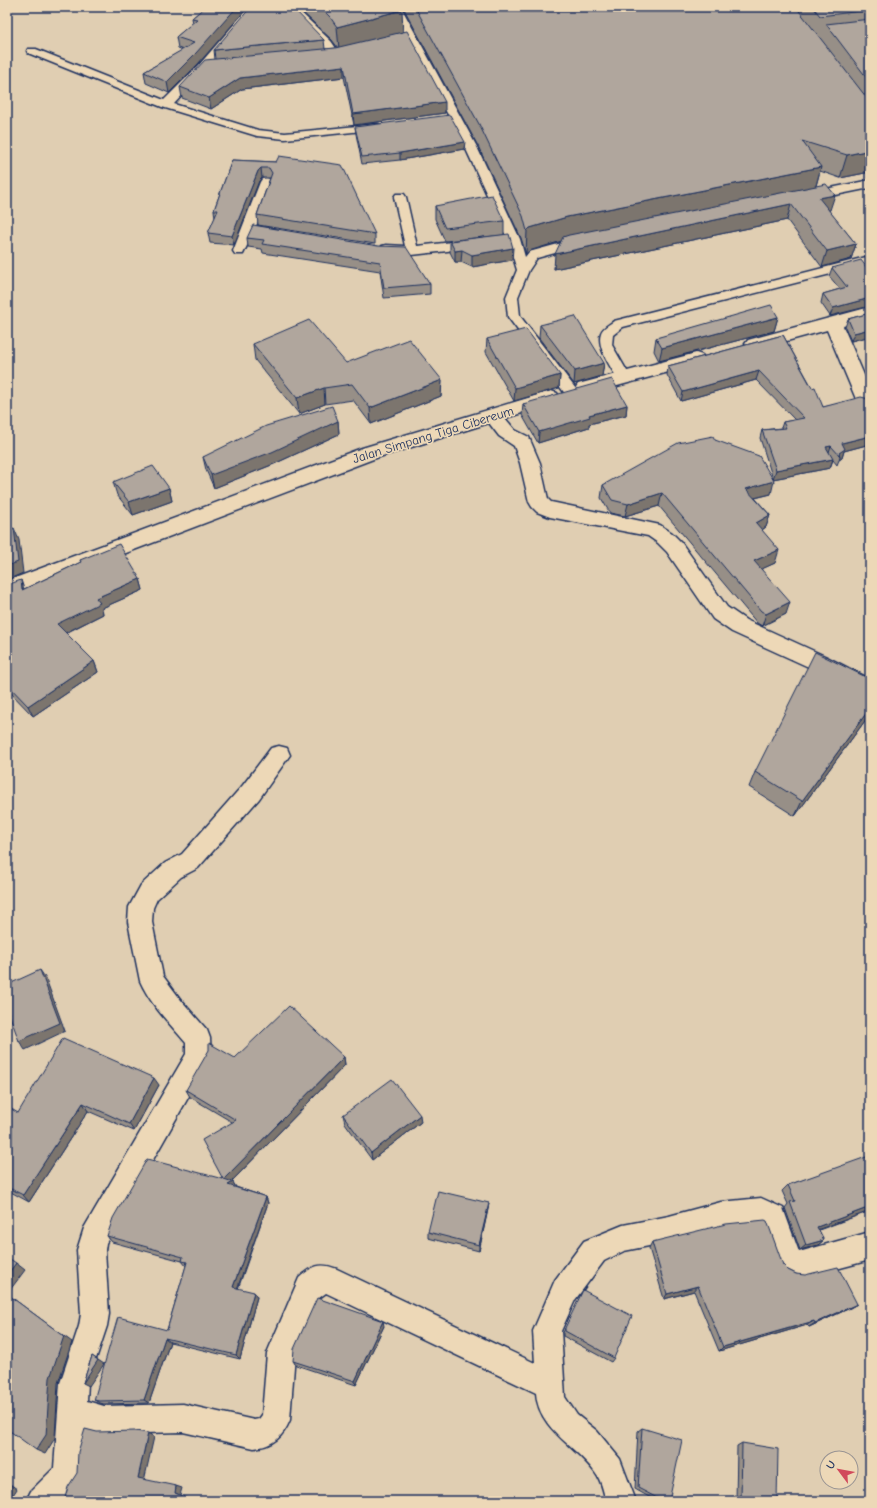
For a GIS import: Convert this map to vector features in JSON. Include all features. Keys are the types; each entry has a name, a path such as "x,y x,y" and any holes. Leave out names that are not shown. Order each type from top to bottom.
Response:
{"street":[{"path":"740,348 870,313"},
{"path":"833,323 865,399"},
{"name":"Jalan Simpang Tiga Cibereum","path":"7,589 369,453 571,392 710,356"},
{"path":"494,415 500,426 509,436 522,442 530,463 540,502 544,507 550,510 653,530 665,538 674,547 720,613 739,626 820,663 870,689"},
{"path":"41,1501 68,1475 74,1383 96,1314 91,1250 94,1238 198,1057 198,1038 172,1008 152,981 140,922 141,907 149,892 173,870 190,861 251,792 279,755"},
{"path":"621,1501 610,1469 588,1441 567,1425 551,1401 547,1331 565,1290 594,1251 623,1238 669,1229 720,1215 761,1211 774,1217 789,1263 794,1266 870,1246"},
{"path":"72,1411 104,1420 183,1418 254,1434 264,1434 270,1429 276,1420 281,1353 309,1288 319,1279 327,1279 550,1385"}],"lane":[{"path":"166,105 203,68 255,7"},
{"path":"289,7 327,43 335,55"},
{"path":"396,7 408,37 471,147 514,239 523,270"},
{"path":"319,56 335,55 358,49"},
{"path":"32,51 166,105 257,133 285,136 364,130 387,126"},
{"path":"203,68 218,66"},
{"path":"439,118 454,116"},
{"path":"239,251 266,182"},
{"path":"800,198 870,184"},
{"path":"400,197 412,251"},
{"path":"249,228 280,235"},
{"path":"372,249 412,251 514,239"},
{"path":"571,392 514,317 512,297 523,270 533,255 565,245 589,240"},
{"path":"624,378 606,344 607,333 619,324 870,260"}],"building":[{"path":"205,7 237,7 196,53 167,82 144,72 194,43 176,37 197,19 192,18"},
{"path":"251,7 292,7 324,40 214,50"},
{"path":"320,7 401,7 402,10 337,27"},
{"path":"415,7 796,7 870,102 870,150 847,155 802,141 821,167 567,217 530,228 527,231 523,216 479,124"},
{"path":"813,7 870,7 870,10 820,16"},
{"path":"870,19 870,82 826,24"},
{"path":"407,31 445,102 353,114 344,66 240,78 209,98 180,87 205,60 335,48"},
{"path":"450,115 465,142 400,153 362,157 355,127"},
{"path":"279,156 342,165 375,234 257,215 272,173 269,168 261,168 258,171 232,236 208,233 218,210 214,210 232,160 276,162"},
{"path":"826,184 835,195 819,198 856,244 827,251 791,204 555,254 563,237 569,235"},
{"path":"492,195 504,221 445,228 435,206"},
{"path":"253,225 378,246 406,247 430,284 384,288 380,262 262,244 264,240 247,238"},
{"path":"509,234 513,248 472,255 462,250 455,251 450,241"},
{"path":"861,260 870,272 870,298 833,308 823,294 847,287 832,268"},
{"path":"771,305 778,317 662,348 656,338"},
{"path":"870,313 870,329 854,333 848,319"},
{"path":"575,316 604,363 575,371 540,325"},
{"path":"309,320 346,363 409,339 442,380 370,408 352,384 324,388 297,398 253,344"},
{"path":"526,329 560,375 515,388 487,339"},
{"path":"783,335 812,388 815,387 823,407 861,397 870,398 870,436 842,443 845,449 839,453 840,456 831,446 826,447 833,459 776,470 762,430 786,428 783,422 804,418 759,371 683,392 668,366"},
{"path":"612,379 627,405 589,415 590,417 539,432 523,404"},
{"path":"332,406 338,421 272,452 211,475 203,457 266,426"},
{"path":"713,436 715,440 759,456 774,481 746,489 770,515 756,523 779,550 754,561 790,602 766,614 761,611 662,493 628,504 612,500 603,485 678,443"},
{"path":"153,466 169,488 129,502 113,482"},
{"path":"14,528 18,562 7,566 7,530"},
{"path":"119,544 140,579 96,598 100,603 57,624 94,661 28,706 7,684 7,585 21,580 22,590 81,562 80,560"},
{"path":"815,652 870,679 870,708 802,801 755,772"},
{"path":"40,970 60,1023 19,1041 7,1008 7,985"},
{"path":"289,1006 344,1057 224,1179 233,1182 228,1185 266,1197 233,1287 254,1292 236,1355 165,1338 144,1400 94,1400 118,1317 167,1330 187,1262 182,1261 183,1257 107,1236 113,1218 147,1159 223,1179 202,1140 236,1120 186,1090 209,1050 209,1043 235,1058"},
{"path":"63,1038 154,1078 129,1124 83,1103 23,1195 7,1187 7,1109 8,1107 18,1113"},
{"path":"392,1079 420,1115 371,1153 343,1115"},
{"path":"869,1156 870,1207 817,1227 824,1240 806,1245 790,1202 795,1201 788,1185"},
{"path":"438,1191 489,1203 479,1245 428,1232"},
{"path":"767,1221 783,1265 788,1270 796,1274 805,1275 838,1267 857,1304 815,1323 814,1321 723,1347 698,1286 667,1294 652,1242 726,1224"},
{"path":"7,1257 16,1263 7,1275"},
{"path":"583,1290 632,1316 614,1358 565,1331 565,1328"},
{"path":"7,1294 64,1336 50,1378 46,1435 36,1450 7,1429"},
{"path":"317,1298 383,1321 355,1381 293,1361 294,1349"},
{"path":"92,1356 98,1360 83,1383"},
{"path":"642,1428 682,1440 669,1501 663,1501 638,1488"},
{"path":"85,1429 97,1432 135,1431 148,1433 138,1478 176,1486 175,1493 193,1501 64,1501 68,1487 77,1473 78,1452"},
{"path":"742,1443 778,1449 777,1501 741,1501"}]}
